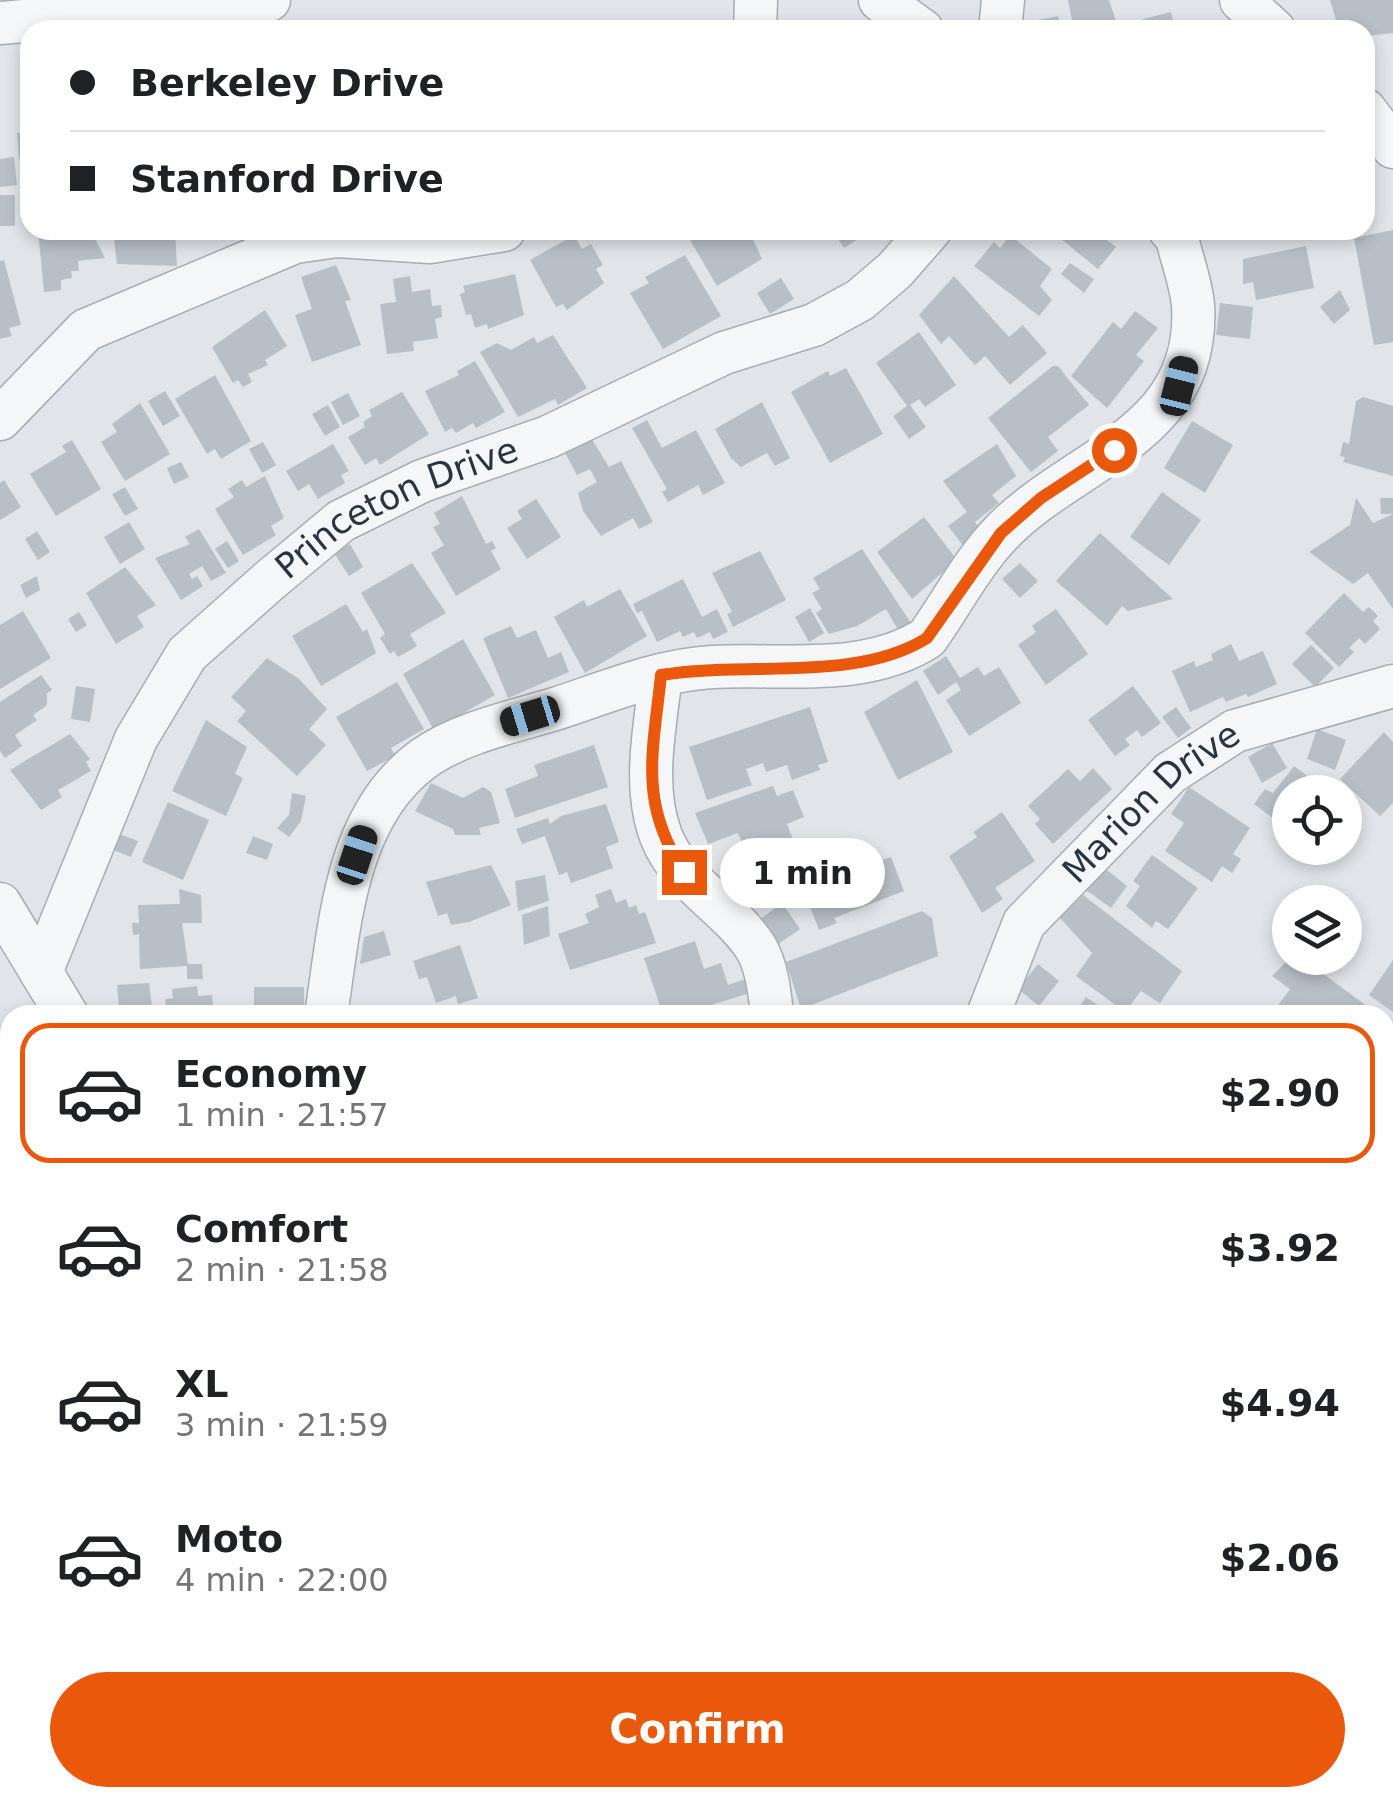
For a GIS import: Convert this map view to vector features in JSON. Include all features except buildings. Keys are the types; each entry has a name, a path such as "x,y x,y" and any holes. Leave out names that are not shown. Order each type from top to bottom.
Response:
{"street":[{"path":"35,20 269,0"},
{"path":"880,0 908,20"},
{"path":"1241,0 1263,20"},
{"path":"1375,123 1393,147"},
{"path":"0,419 86,330 295,242 309,240"},
{"path":"399,240 442,240"},
{"name":"Princeton Drive","path":"41,972 136,739 188,654 269,581 342,522 422,481 548,437 724,353 814,326 860,300 895,270 921,240"},
{"path":"328,1005 347,885 367,825 395,786 423,759 465,737 661,675 708,667 830,666 910,649 927,638 1001,533 1041,498 1114,450 1157,415 1179,386 1191,338 1192,304 1176,240"},
{"path":"661,675 652,805 662,839 684,872 758,949 770,1005"},
{"name":"Marion Drive","path":"992,1005 1024,923 1170,773 1235,731 1393,686"},
{"path":"0,904 61,1005"}],"route":[{"path":"684,872 662,839 652,805 652,757 661,675 708,667 830,666 910,649 927,638 1001,533 1041,498 1114,450"}]}
